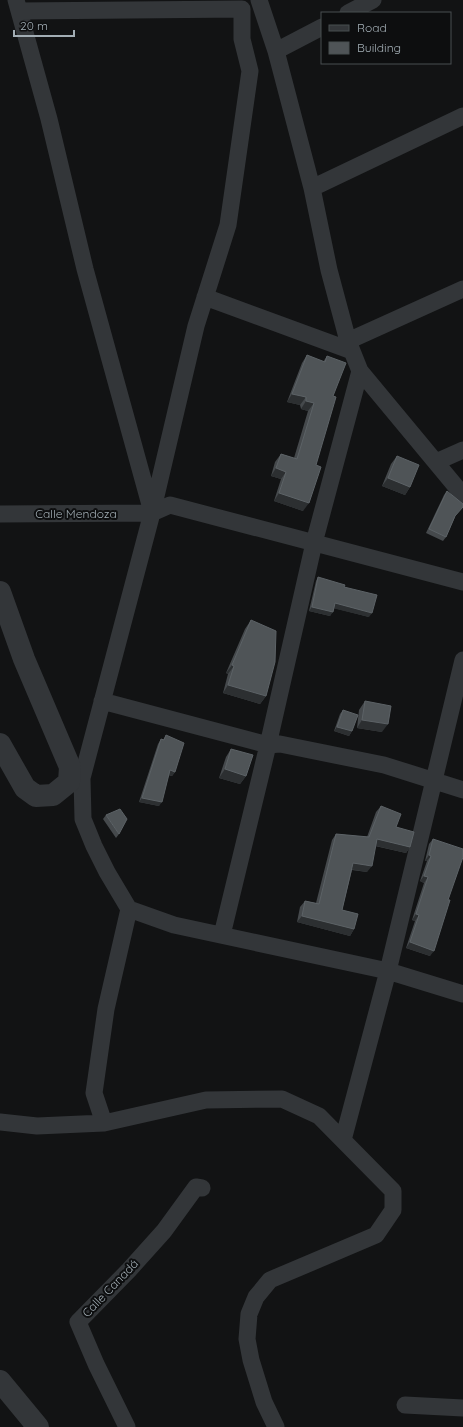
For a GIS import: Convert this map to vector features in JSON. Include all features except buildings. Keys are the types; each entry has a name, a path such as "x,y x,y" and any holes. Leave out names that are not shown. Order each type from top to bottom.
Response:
{"street":[{"path":"260,0 276,51 312,188 329,270 350,346 360,370 463,495"},
{"path":"350,12 373,0"},
{"path":"0,744 25,788 36,796 53,795 75,790 82,778 152,513 196,326 228,225 250,71 242,39 242,9 18,6 49,120 85,269 152,513"},
{"path":"276,51 321,28"},
{"path":"312,188 463,116"},
{"path":"205,297 350,346 463,289"},
{"path":"222,935 314,544 360,370"},
{"path":"436,462 463,450"},
{"path":"152,513 170,505 463,582"},
{"name":"Calle Mendoza","path":"0,514 152,513"},
{"path":"0,592 24,659 70,767 83,819 107,872 129,909 174,925 388,971 463,994"},
{"path":"343,1140 388,971 463,660"},
{"path":"102,700 268,744 280,744 384,765 463,790"},
{"path":"104,1123 94,1093 106,1009 129,909"},
{"path":"0,1122 37,1126 104,1123 206,1100 282,1099 319,1116 393,1191 393,1210 376,1235 270,1280 256,1297 249,1314 247,1339 251,1360 264,1402 276,1427"},
{"name":"Calle Canadá","path":"127,1427 96,1364 78,1322 129,1270 164,1231 196,1187 202,1188"},
{"path":"0,1380 38,1427"},
{"path":"405,1405 463,1408"}]}
